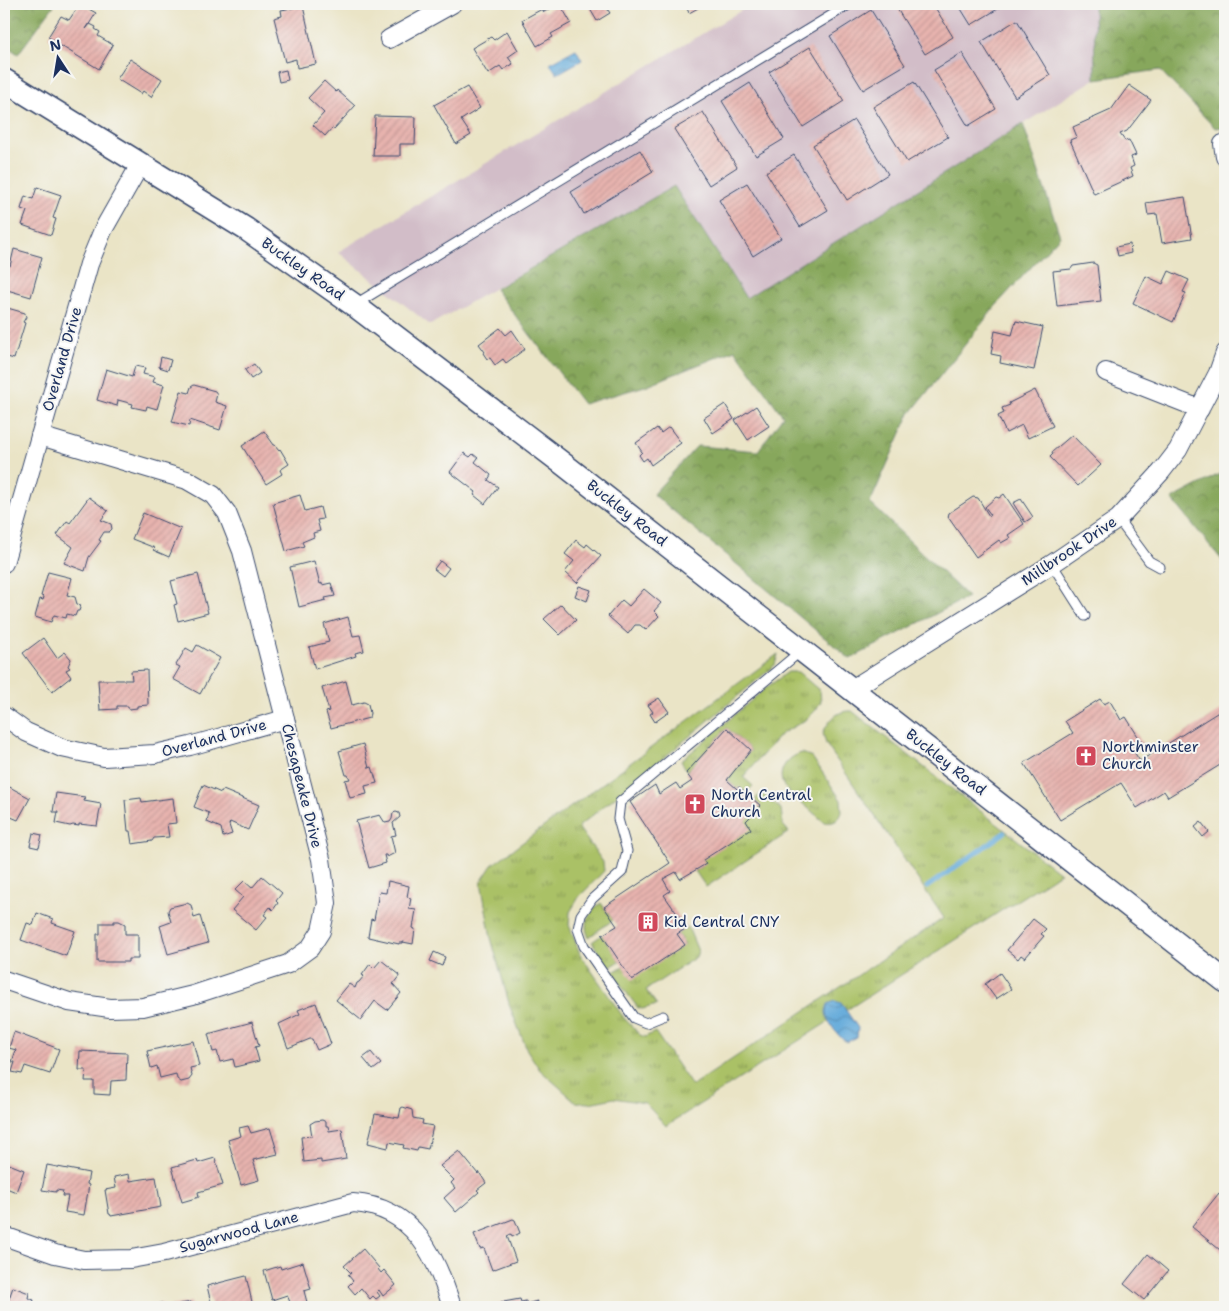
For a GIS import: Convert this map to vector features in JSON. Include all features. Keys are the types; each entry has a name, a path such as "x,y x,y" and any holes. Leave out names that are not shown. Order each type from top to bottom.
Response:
{"street":[{"path":"389,39 452,4"},
{"name":"Buckley Road","path":"4,80 246,229 354,305 562,463 1225,981"},
{"name":"Overland Drive","path":"4,563 89,264 103,230 141,163"},
{"name":"Millbrook Drive","path":"852,689 1052,564 1118,518 1161,472 1178,450 1222,374 1225,353"},
{"path":"1106,372 1200,410"},
{"name":"Chesapeake Drive","path":"4,980 69,1002 110,1008 143,1007 193,995 288,964 310,948 321,931 327,903 321,859 242,551 228,513 213,495 187,480 40,436"},
{"name":"Overland Drive","path":"4,716 26,732 62,748 104,757 155,754 285,719"},
{"name":"Sugarwood Lane","path":"4,1236 55,1254 84,1260 131,1259 164,1253 353,1203 371,1204 389,1210 414,1230 431,1253 452,1307"}],"lane":[{"path":"354,305 850,4"},
{"path":"1118,518 1149,561 1160,567"},
{"path":"1052,564 1085,616"},
{"path":"663,1016 646,1023 634,1018 584,946 578,929 580,915 592,899 622,872 628,851 618,819 620,802 802,650"}],"shaded area":[{"path":"752,4 1094,4 1095,79 746,298 674,186 430,325 338,252"}],"green space":[{"path":"4,4 55,4 18,54 4,44"},
{"path":"1094,4 1225,4 1225,127 1215,128 1160,70 1095,79"},
{"path":"1023,124 1060,236 999,302 909,415 870,503 968,597 850,659 653,494 697,446 758,451 783,416 735,350 645,386 583,404 495,289 674,186 746,298"},
{"path":"1223,472 1225,475 1225,564 1172,499"},
{"path":"778,654 775,665 578,827 603,862 604,871 579,897 570,912 569,925 580,954 624,1018 640,1035 645,1037 655,1032 692,1086 944,918 826,744 823,733 831,720 838,714 852,711 1060,873 666,1126 645,1103 614,1098 589,1103 576,1102 540,1070 527,1050 510,1007 491,938 481,882 492,865"},
{"path":"788,672 798,672 820,691 821,701 816,710 807,719 781,734 743,777 753,786 746,793 739,787 737,789 727,780 751,750 727,728 687,771 681,761 767,687"},
{"path":"802,753 812,757 841,800 842,812 835,821 830,823 824,822 785,788 782,782 781,777 784,766 791,758"},
{"path":"761,793 781,809 783,825 789,832 706,887 695,871 705,864 703,860 760,806 754,801"},
{"path":"601,903 613,920 589,937 586,927 588,918"},
{"path":"688,927 698,951 696,957 646,990 657,1005 642,1009 638,1008 612,973 623,966 685,944 677,934"},
{"path":"602,935 620,961 609,968 592,942"}],"water":[{"path":"576,49 582,60 557,74 550,63"},
{"path":"835,1001 841,1003 858,1028 857,1037 847,1042 828,1020 826,1011 828,1004"}],"building":[{"path":"80,4 96,13 86,29 90,24 96,27 95,29 100,32 98,36 113,45 99,69 48,37 61,16 69,20"},
{"path":"559,4 571,23 551,34 553,37 537,46 522,20 542,9 544,12"},
{"path":"587,4 604,4 610,13 597,21"},
{"path":"685,4 696,4 698,8 689,13"},
{"path":"894,4 933,4 953,37 925,54"},
{"path":"958,4 1006,4 971,25"},
{"path":"303,6 316,64 297,68 296,59 285,62 274,18 282,16 281,10"},
{"path":"871,10 905,65 863,90 830,36"},
{"path":"1017,20 1050,75 1015,97 981,42"},
{"path":"507,31 518,50 508,57 513,64 503,70 500,66 488,74 472,48 491,37 494,40"},
{"path":"810,47 844,101 803,127 769,72"},
{"path":"962,53 996,109 968,126 934,70"},
{"path":"130,59 162,79 151,97 143,91 141,94 117,79"},
{"path":"286,70 288,80 279,82 277,72"},
{"path":"324,81 355,106 325,136 313,125 324,113 308,98"},
{"path":"914,82 948,137 907,162 873,107"},
{"path":"750,83 784,139 756,156 722,101"},
{"path":"1129,85 1151,100 1127,131 1120,134 1125,141 1129,140 1136,155 1131,157 1134,166 1130,168 1133,176 1094,194 1070,140 1077,137 1073,127 1111,110"},
{"path":"467,87 480,108 461,120 471,135 456,144 434,105"},
{"path":"703,112 737,167 709,185 674,129"},
{"path":"375,116 416,117 415,144 400,144 400,156 373,156"},
{"path":"854,120 888,174 847,200 813,145"},
{"path":"640,150 653,172 584,214 571,192"},
{"path":"794,155 828,210 800,227 766,172"},
{"path":"747,183 781,238 753,256 719,200"},
{"path":"37,187 61,195 53,218 56,219 51,235 22,225 27,211 21,209 25,196 33,199"},
{"path":"1185,197 1192,238 1162,243 1157,214 1148,215 1146,203"},
{"path":"1130,244 1131,253 1118,256 1116,247"},
{"path":"14,249 42,257 31,297 4,289 4,265 10,266"},
{"path":"1093,263 1097,265 1101,301 1057,306 1053,271 1071,269 1073,266"},
{"path":"1169,271 1189,280 1183,292 1186,293 1173,322 1133,303 1146,276 1163,284"},
{"path":"4,307 25,313 26,317 23,322 25,323 14,359 4,356"},
{"path":"1016,321 1043,327 1034,370 1000,363 1001,356 991,354 995,331 1012,335"},
{"path":"500,328 506,335 512,330 525,349 506,363 503,359 495,365 490,358 487,359 483,353 485,352 479,344"},
{"path":"161,357 171,360 168,370 159,367"},
{"path":"254,364 260,373 251,379 245,370"},
{"path":"135,366 145,368 143,374 155,377 153,382 164,385 157,409 147,406 146,410 132,407 133,404 118,400 117,406 97,400 106,369 132,377"},
{"path":"194,385 215,391 217,394 215,402 227,406 220,430 190,420 189,426 172,422 181,391 189,393"},
{"path":"1035,390 1053,426 1028,438 1022,425 1006,433 998,416 1004,413 1002,408"},
{"path":"725,404 734,419 713,433 704,418"},
{"path":"756,406 769,426 748,440 735,420"},
{"path":"669,427 681,443 651,465 647,458 643,461 639,455 642,452 636,443 657,428 661,433"},
{"path":"264,431 274,445 280,449 289,464 280,470 282,474 266,484 242,446"},
{"path":"1072,435 1101,465 1078,486 1050,457 1053,454 1052,452"},
{"path":"464,453 470,457 473,454 478,458 475,462 491,475 488,480 498,487 485,504 474,495 476,492 450,472"},
{"path":"1004,494 1024,524 1008,535 1010,538 1001,543 999,540 976,557 948,517 949,513 973,497 978,498 989,516 991,515 985,507 996,497 999,498"},
{"path":"300,495 305,511 320,507 323,519 317,520 320,531 313,533 314,537 302,542 304,546 286,551 273,503"},
{"path":"89,497 108,511 101,520 111,524 112,529 109,532 104,532 99,540 101,541 89,557 85,571 64,563 73,547 57,535 67,521 70,523"},
{"path":"1021,499 1033,517 1025,522 1013,503"},
{"path":"143,513 181,529 169,557 153,550 155,548 132,539"},
{"path":"576,540 585,547 587,544 601,556 577,583 565,572 574,561 565,554"},
{"path":"314,561 320,584 331,583 335,596 299,607 290,567"},
{"path":"440,561 449,568 443,576 434,569"},
{"path":"48,572 72,578 67,595 75,597 77,604 81,605 75,616 67,614 66,618 54,615 51,622 35,617 40,599 43,600 44,597 41,596"},
{"path":"198,574 208,613 178,621 174,605 177,604 171,581"},
{"path":"579,586 591,590 587,601 575,596"},
{"path":"644,589 661,603 654,611 659,616 646,630 640,625 635,625 628,634 608,616 622,600 629,606"},
{"path":"561,604 576,620 560,635 544,619"},
{"path":"348,617 353,636 360,635 364,651 355,653 356,656 315,669 309,647 329,642 324,624"},
{"path":"43,638 57,658 65,652 71,659 68,666 70,668 66,670 71,677 52,692 23,653"},
{"path":"197,645 220,658 200,694 173,679 180,667 176,665 186,648 193,652"},
{"path":"147,670 148,705 129,709 128,706 117,706 117,709 100,710 98,680 132,680 131,671"},
{"path":"346,681 352,705 364,702 368,704 369,718 331,728 326,712 329,711 322,688"},
{"path":"659,698 669,712 655,722 650,714 653,712 648,705"},
{"name":"Northminster Church","path":"1100,699 1104,704 1110,701 1121,720 1126,717 1144,746 1134,752 1140,761 1225,708 1225,762 1168,797 1164,791 1137,808 1121,783 1060,820 1024,763 1073,733 1065,721"},
{"name":"North Central Church","path":"727,728 751,750 727,780 737,789 739,787 761,806 746,821 751,829 703,860 706,864 680,879 676,872 663,879 670,891 664,895 687,928 677,934 685,945 632,980 602,935 617,926 604,907 670,863 630,802 655,785 659,794 676,783 680,789 692,781 686,773"},
{"path":"363,744 369,768 372,767 377,783 365,786 367,794 350,798 345,780 350,779 346,775 339,751"},
{"path":"4,784 30,798 18,820 4,814"},
{"path":"203,785 221,793 223,790 259,805 248,830 230,822 232,834 223,837 221,828 207,822 209,813 194,807"},
{"path":"56,793 85,797 84,801 101,804 97,826 79,824 79,826 70,826 56,823 58,812 53,812"},
{"path":"141,798 142,802 173,798 176,823 167,824 169,837 154,838 152,841 132,844 130,831 128,831 125,800"},
{"path":"393,813 399,813 400,817 393,823 396,835 391,836 395,853 387,857 384,855 386,863 369,868 356,821 380,815 385,823 390,822"},
{"path":"1201,822 1209,832 1203,837 1195,827"},
{"path":"33,833 42,835 39,848 30,846"},
{"path":"262,876 282,893 276,901 278,903 273,910 270,907 264,915 267,917 256,930 232,910 243,897 235,890 244,881 252,888"},
{"path":"388,881 409,886 407,897 411,898 409,909 416,910 413,944 403,942 399,944 368,937 371,919 374,920 379,892 386,893"},
{"path":"187,903 191,905 194,918 200,916 208,943 168,954 160,926 171,922 168,911 170,907"},
{"path":"37,913 53,919 52,923 75,931 66,956 21,940 27,923 33,925"},
{"path":"1033,919 1046,929 1041,934 1044,936 1025,958 1021,955 1018,959 1007,950"},
{"path":"114,921 125,924 125,934 138,934 138,959 128,959 128,962 97,962 97,934 100,934 100,923 114,923"},
{"path":"434,952 445,957 442,966 430,961"},
{"path":"381,960 400,975 393,984 401,993 387,1010 375,1001 361,1020 336,1000 349,984 355,988 370,964 374,968"},
{"path":"1000,973 1011,989 996,999 985,984"},
{"path":"316,1003 331,1044 317,1050 312,1039 310,1039 288,1048 279,1024 300,1014 298,1010"},
{"path":"252,1022 259,1046 255,1047 259,1061 235,1067 233,1059 220,1062 217,1051 213,1052 208,1034"},
{"path":"14,1032 59,1049 50,1074 25,1066 22,1074 12,1072 15,1062 12,1062 16,1050 9,1048"},
{"path":"193,1041 199,1066 190,1068 192,1076 189,1080 181,1082 177,1079 176,1074 160,1078 157,1066 151,1068 147,1051"},
{"path":"80,1051 127,1053 126,1080 111,1081 110,1095 94,1094 94,1081 85,1081 86,1070 79,1070"},
{"path":"371,1052 381,1064 373,1070 363,1058"},
{"path":"401,1108 412,1110 413,1118 423,1120 422,1124 433,1126 428,1149 418,1147 417,1151 403,1148 404,1145 389,1142 388,1148 368,1143 375,1114 399,1118"},
{"path":"322,1120 326,1122 329,1131 342,1129 346,1159 321,1163 321,1160 304,1162 301,1137 312,1136 310,1124"},
{"path":"248,1126 251,1133 270,1128 278,1154 253,1160 259,1180 241,1185 228,1140 241,1136 239,1128"},
{"path":"459,1151 478,1174 479,1172 486,1183 477,1190 479,1192 456,1212 444,1198 455,1188 451,1183 454,1180 440,1166"},
{"path":"215,1158 223,1185 198,1192 199,1197 182,1202 172,1167 197,1160 198,1163"},
{"path":"4,1162 24,1170 16,1192 4,1187"},
{"path":"47,1165 89,1173 84,1215 65,1212 68,1196 62,1196 63,1191 42,1190"},
{"path":"129,1174 130,1181 156,1177 161,1207 111,1216 109,1214 105,1190 116,1188 114,1177"},
{"path":"1219,1193 1225,1198 1225,1254 1192,1227"},
{"path":"513,1219 520,1233 512,1237 511,1234 507,1236 516,1261 492,1270 484,1248 480,1249 474,1234"},
{"path":"363,1249 381,1273 384,1270 396,1285 383,1296 379,1290 377,1292 380,1296 376,1299 373,1296 370,1299 361,1288 355,1294 348,1286 353,1281 348,1275 351,1273 344,1266"},
{"path":"1148,1254 1168,1271 1144,1300 1124,1284"},
{"path":"303,1262 311,1289 304,1291 308,1306 292,1307 287,1295 272,1300 264,1271 280,1266 281,1269"},
{"path":"246,1276 252,1302 237,1307 212,1307 207,1286"},
{"path":"13,1287 29,1293 28,1298 34,1300 33,1303 43,1307 6,1307"},
{"path":"520,1299 521,1302 526,1301 526,1304 537,1301 535,1307 499,1307 498,1303"},
{"path":"191,1302 192,1307 170,1307 170,1306"},
{"path":"162,1303 163,1307 143,1307 143,1306"},
{"path":"83,1305 111,1305 111,1307 83,1307"}],"waterway":[{"path":"927,887 1004,833"}],"place":[{"name":"Northminster Church","path":"1086,756"},
{"name":"North Central Church","path":"695,804"},
{"name":"Kid Central CNY","path":"648,922"}]}
